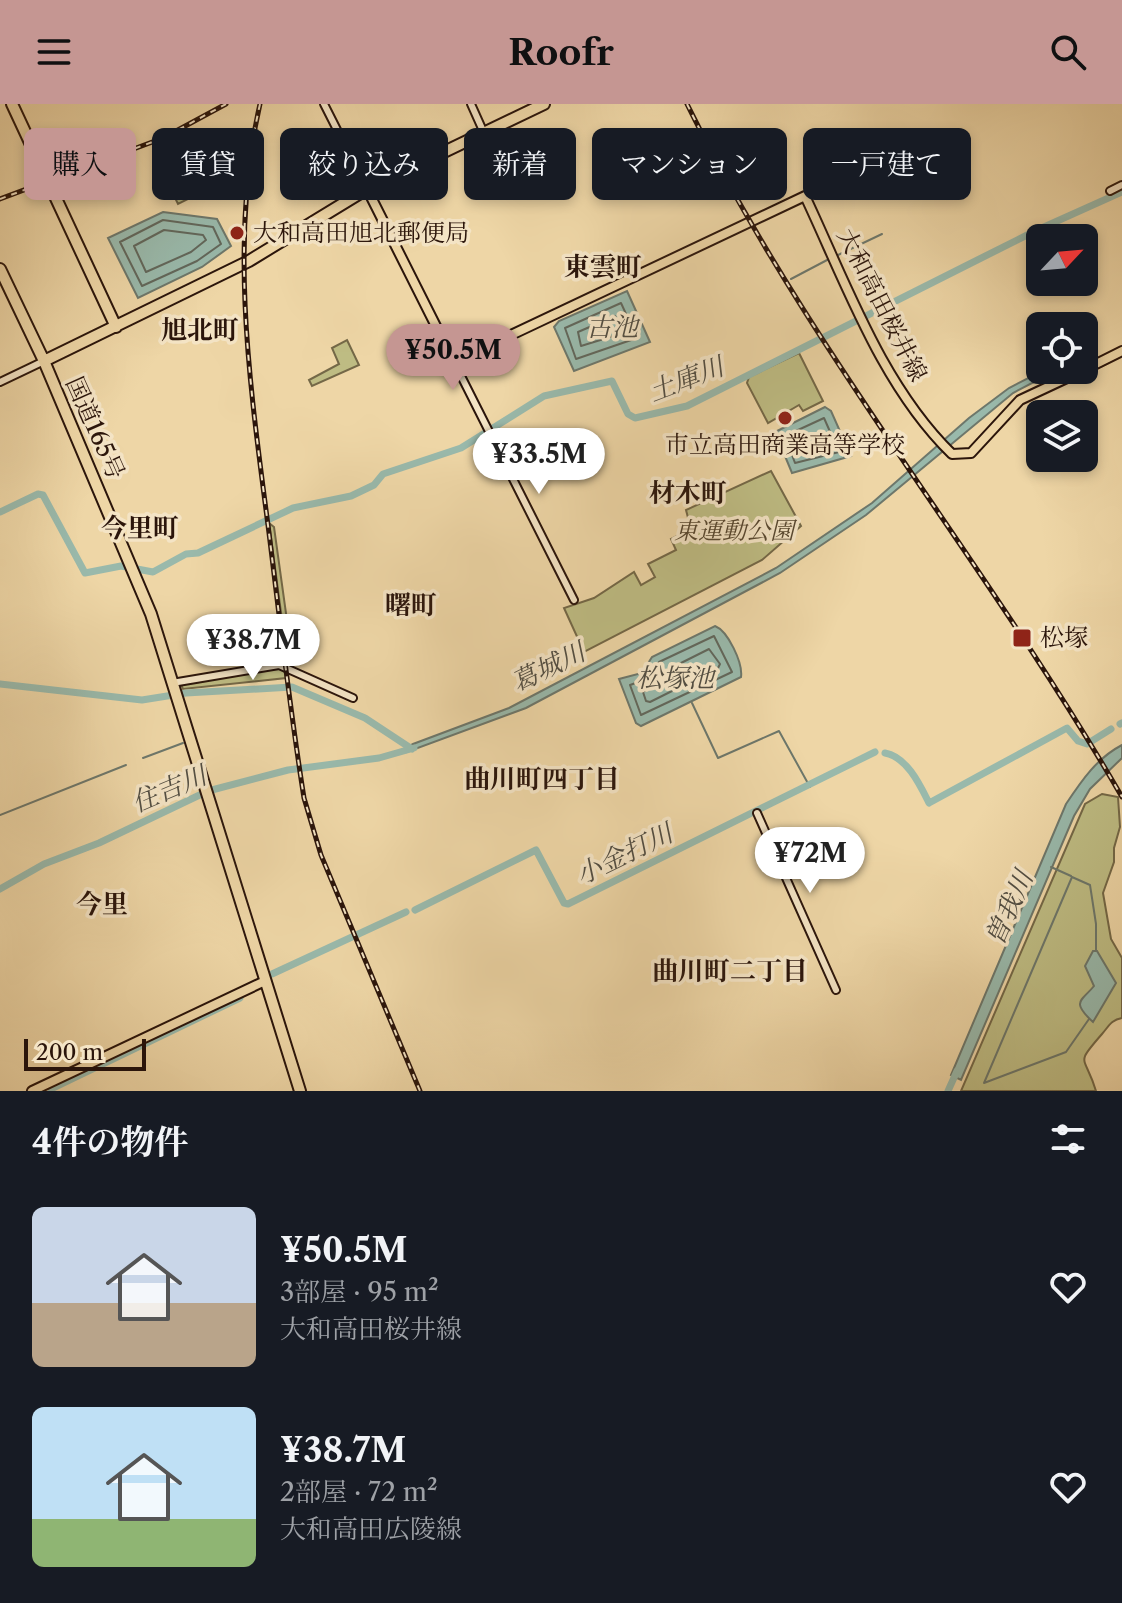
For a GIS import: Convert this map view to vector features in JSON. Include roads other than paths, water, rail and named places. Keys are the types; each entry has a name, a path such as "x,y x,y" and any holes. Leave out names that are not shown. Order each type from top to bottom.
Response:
{"highway":[{"path":"12,104 116,327"},
{"name":"国道165号","path":"494,128 544,104"},
{"name":"国道165号","path":"300,1091 134,570 44,361 249,261 349,200"},
{"path":"0,269 44,361"}],"main road":[{"name":"大和高田桜井線","path":"454,362 805,196 863,317 915,413 949,451 958,456 971,453 1020,400 1054,384"},
{"path":"373,200 454,362"},
{"name":"大和高田桜井線","path":"1098,363 1122,351"},
{"path":"35,1090 265,981"}],"street":[{"path":"324,104 336,128"},
{"path":"471,104 482,128"},
{"path":"1110,191 1122,185"},
{"path":"0,382 44,361"},
{"path":"454,362 574,600"},
{"path":"173,685 268,665 291,668 353,698"},
{"path":"757,813 836,990"}],"water":[{"path":"163,212 217,219 231,246 202,267 138,298 108,238"},
{"name":"古池","path":"627,291 650,342 574,371 554,327 559,321"},
{"path":"1026,379 1026,384 1030,384 1013,393 866,515 780,573 526,708 407,752 406,748 413,744 509,708 776,568 872,503 969,418"},
{"path":"825,407 831,411 851,456 792,473 775,432"},
{"name":"松塚池","path":"715,626 734,648 741,677 641,726 636,723 619,679 642,673 652,657"},
{"path":"1122,745 1122,758 1090,789 1074,816 961,1080 951,1075 1066,804 1098,763"},
{"path":"1093,951 1097,951 1116,983 1093,1022 1082,1010 1080,1002 1094,986 1085,966"}],"waterway":[{"name":"土庫川","path":"0,512 38,494 43,495 85,573 121,566 153,572 186,554 198,553 293,508 351,496 374,485 383,474 461,448 544,396 612,381 628,414 635,418 687,406 1035,231 1122,192"},
{"path":"836,256 882,234"},
{"path":"791,279 829,259"},
{"name":"葛城川","path":"0,684 142,700 186,693 292,687 365,718 412,749"},
{"path":"692,703 718,758 779,731 810,787"},
{"name":"小金打川","path":"885,753 906,766 929,803 1067,728 1078,741 1087,744 1111,729"},
{"path":"143,758 183,743"},
{"name":"住吉川","path":"0,889 44,864 99,843 208,791 288,770 379,758 414,748"},
{"name":"小金打川","path":"415,910 536,850 564,903 568,904 875,752"},
{"path":"0,815 126,765"},
{"path":"1051,867 1071,876"},
{"path":"1089,1019 1066,1052 984,1083 1072,877 1090,885 1096,924 1096,951"},
{"name":"小金打川","path":"272,974 406,912"},
{"path":"51,1089 240,998"},
{"name":"曽我川","path":"948,1091 957,1071"}],"railway":[{"path":"0,199 163,138 226,104"},
{"path":"260,104 250,157 245,210 246,318 256,427 304,798 321,855 420,1091"},
{"path":"687,104 735,195 787,283 1013,623 1122,797"}],"place":[{"name":"大和高田旭北郵便局","path":"237,233"},
{"name":"市立高田商業高等学校","path":"785,418"},
{"name":"松塚","path":"1022,638"}],"district":[{"name":"東雲町","path":"603,267"},
{"name":"旭北町","path":"200,330"},
{"name":"材木町","path":"688,493"},
{"name":"今里町","path":"140,528"},
{"name":"曙町","path":"411,605"},
{"name":"曲川町四丁目","path":"542,779"},
{"name":"今里","path":"102,904"},
{"name":"曲川町二丁目","path":"730,971"}],"park label":[{"name":"東運動公園","path":"734,531"}]}
